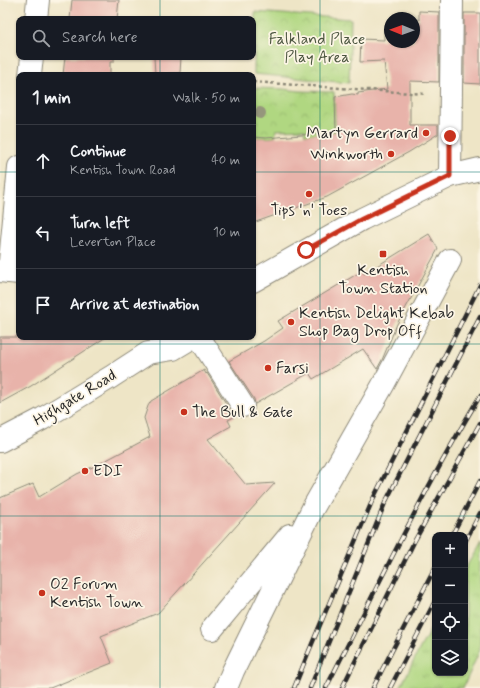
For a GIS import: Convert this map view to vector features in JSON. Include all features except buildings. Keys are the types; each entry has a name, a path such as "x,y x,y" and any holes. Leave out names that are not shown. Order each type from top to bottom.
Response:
{"main road":[{"path":"36,16 38,0"},
{"path":"450,176 452,0"},
{"path":"30,72 32,60"},
{"path":"256,279 362,219 450,176 480,169"},
{"path":"9,272 16,198"},
{"path":"226,688 313,508 383,385 450,260"},
{"name":"Highgate Road","path":"0,441 42,419 111,377 153,345 173,349 188,340"},
{"path":"201,340 243,406"},
{"path":"212,629 313,508"}],"path":[{"path":"256,82 366,91 451,95"}],"green space":[{"name":"Falkland Place Play Area","path":"255,12 351,19 349,83 256,74 256,72 254,72 254,60 256,60"},
{"path":"256,88 334,92 336,132 305,135 304,129 276,130 275,137 256,137"},
{"path":"480,543 480,650 463,688 400,688 432,627 432,676 468,676 468,564"}],"railway":[{"path":"294,688 373,499 480,285"},
{"path":"310,688 385,503 480,317"},
{"path":"326,688 419,504 480,396"},
{"path":"342,688 414,542 480,423"},
{"path":"454,532 480,481"},
{"path":"468,536 480,513"},
{"path":"373,688 432,574"},
{"path":"390,688 433,604"}],"place":[{"name":"Martyn Gerrard","path":"426,133"},
{"name":"Winkworth","path":"391,154"},
{"name":"Tips 'n' Toes","path":"309,194"},
{"name":"Kentish Town Station","path":"383,254"},
{"name":"Kentish Delight Kebab Shop Bag Drop Off","path":"291,322"},
{"name":"Farsi","path":"268,368"},
{"name":"The Bull & Gate","path":"184,412"},
{"name":"EDI","path":"85,471"},
{"name":"O2 Forum Kentish Town","path":"42,593"}],"route":[{"path":"306,250 362,219 450,176 450,136"}]}
